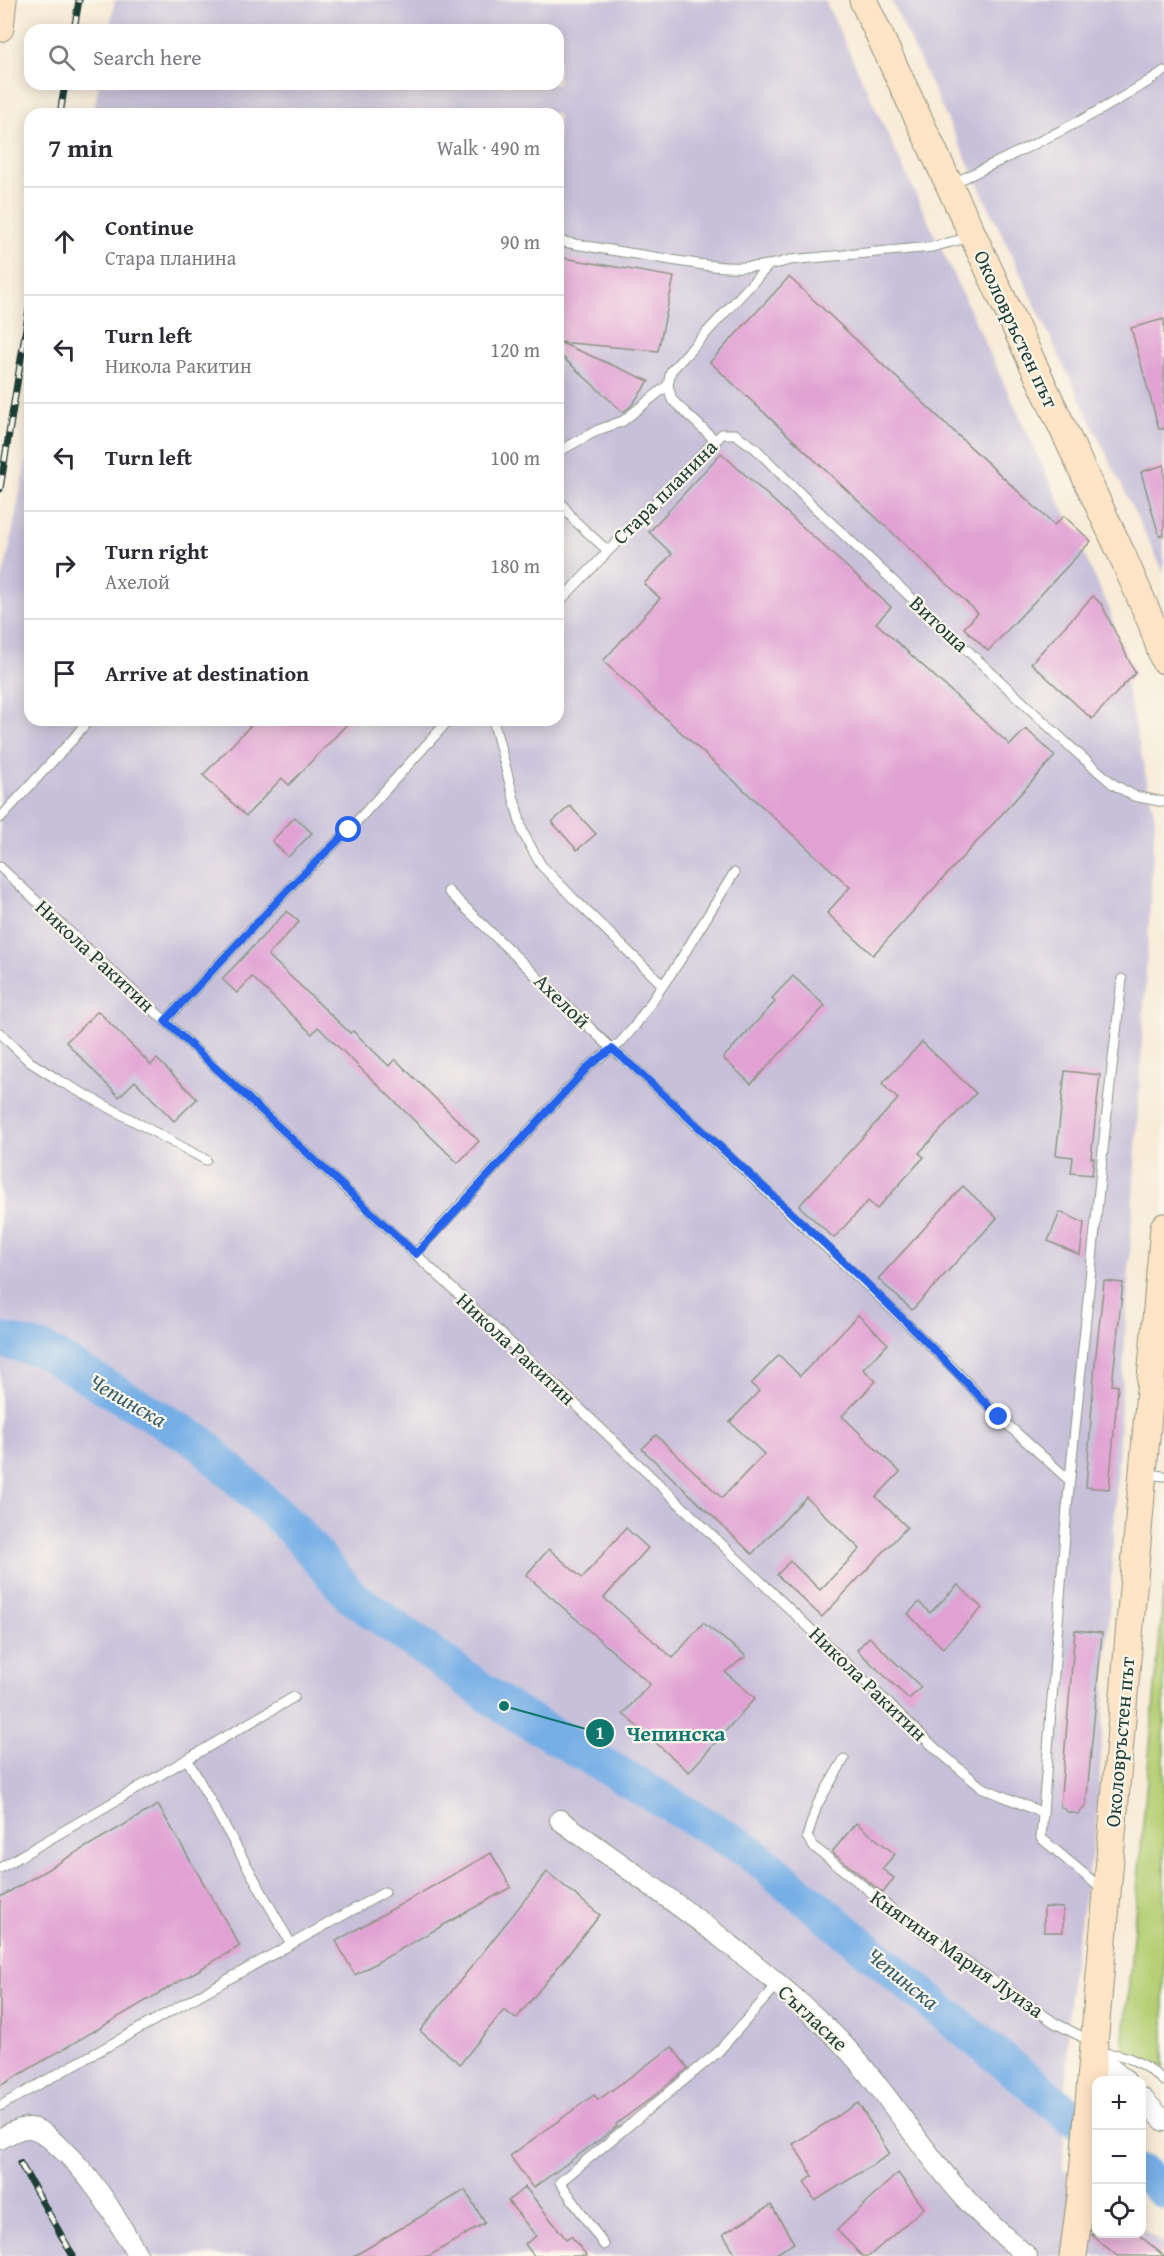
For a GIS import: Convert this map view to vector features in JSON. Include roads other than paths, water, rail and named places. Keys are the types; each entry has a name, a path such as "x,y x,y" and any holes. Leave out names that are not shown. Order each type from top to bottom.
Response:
{"street":[{"path":"0,28 3,0"},
{"name":"Околовръстен път","path":"862,0 1122,555 1152,624 1164,660"},
{"name":"Околовръстен път","path":"1073,2256 1081,2197 1107,1893 1153,1475 1164,1227"},
{"name":"Съгласие","path":"560,1820 697,1921 777,1985 833,2034 877,2083 962,2196 984,2219 1027,2256"},
{"path":"1093,2058 1119,2076"},
{"path":"1146,2102 1164,2121"},
{"path":"0,2139 10,2133 30,2128 45,2134 79,2164 105,2199 138,2256"}],"lane":[{"path":"950,186 1076,122 1164,71"},
{"path":"564,242 706,266 768,266 790,260 932,247 973,236"},
{"path":"719,437 672,400 668,385 671,371 768,266"},
{"path":"564,449 598,430 623,421 668,385"},
{"name":"Витоша","path":"719,437 735,434 755,448 854,544 1113,784 1134,796 1164,802"},
{"name":"Стара планина","path":"564,597 719,437"},
{"name":"Стара планина","path":"564,507 575,521 607,550"},
{"path":"0,818 83,726"},
{"path":"165,1021 298,879 349,830 444,726"},
{"path":"495,726 523,833 541,865 663,985"},
{"name":"Никола Ракитин","path":"0,867 544,1374 935,1748 981,1787 1043,1814"},
{"path":"416,1254 590,1065 620,1043 634,1027 734,873"},
{"name":"Ахелой","path":"448,891 612,1049 934,1350 999,1417 1069,1480"},
{"path":"1107,1893 1041,1838 1069,1480 1122,979"},
{"path":"0,1032 30,1062 60,1082 206,1160"},
{"path":"0,1868 294,1697"},
{"path":"187,1759 291,1944"},
{"name":"Княгиня Мария Луиза","path":"844,1759 817,1805 807,1837 813,1846 824,1857 912,1924 1055,2023 1093,2058"},
{"path":"0,2106 385,1892"},
{"path":"604,2245 560,2182 717,2053 777,1985"},
{"path":"1093,2058 1113,2052 1133,2060 1164,2081"}],"waterway":[{"name":"Чепинска","path":"0,1340 43,1350 198,1441 295,1531 351,1596 504,1706 749,1851 1092,2133"},
{"name":"Чепинска","path":"1146,2176 1164,2191"}],"railway":[{"path":"75,24 79,0"},
{"path":"61,108 64,90"},
{"path":"0,489 24,340"},
{"path":"20,2163 73,2256"}],"place":[{"name":"Чепинска","path":"504,1706"}]}
